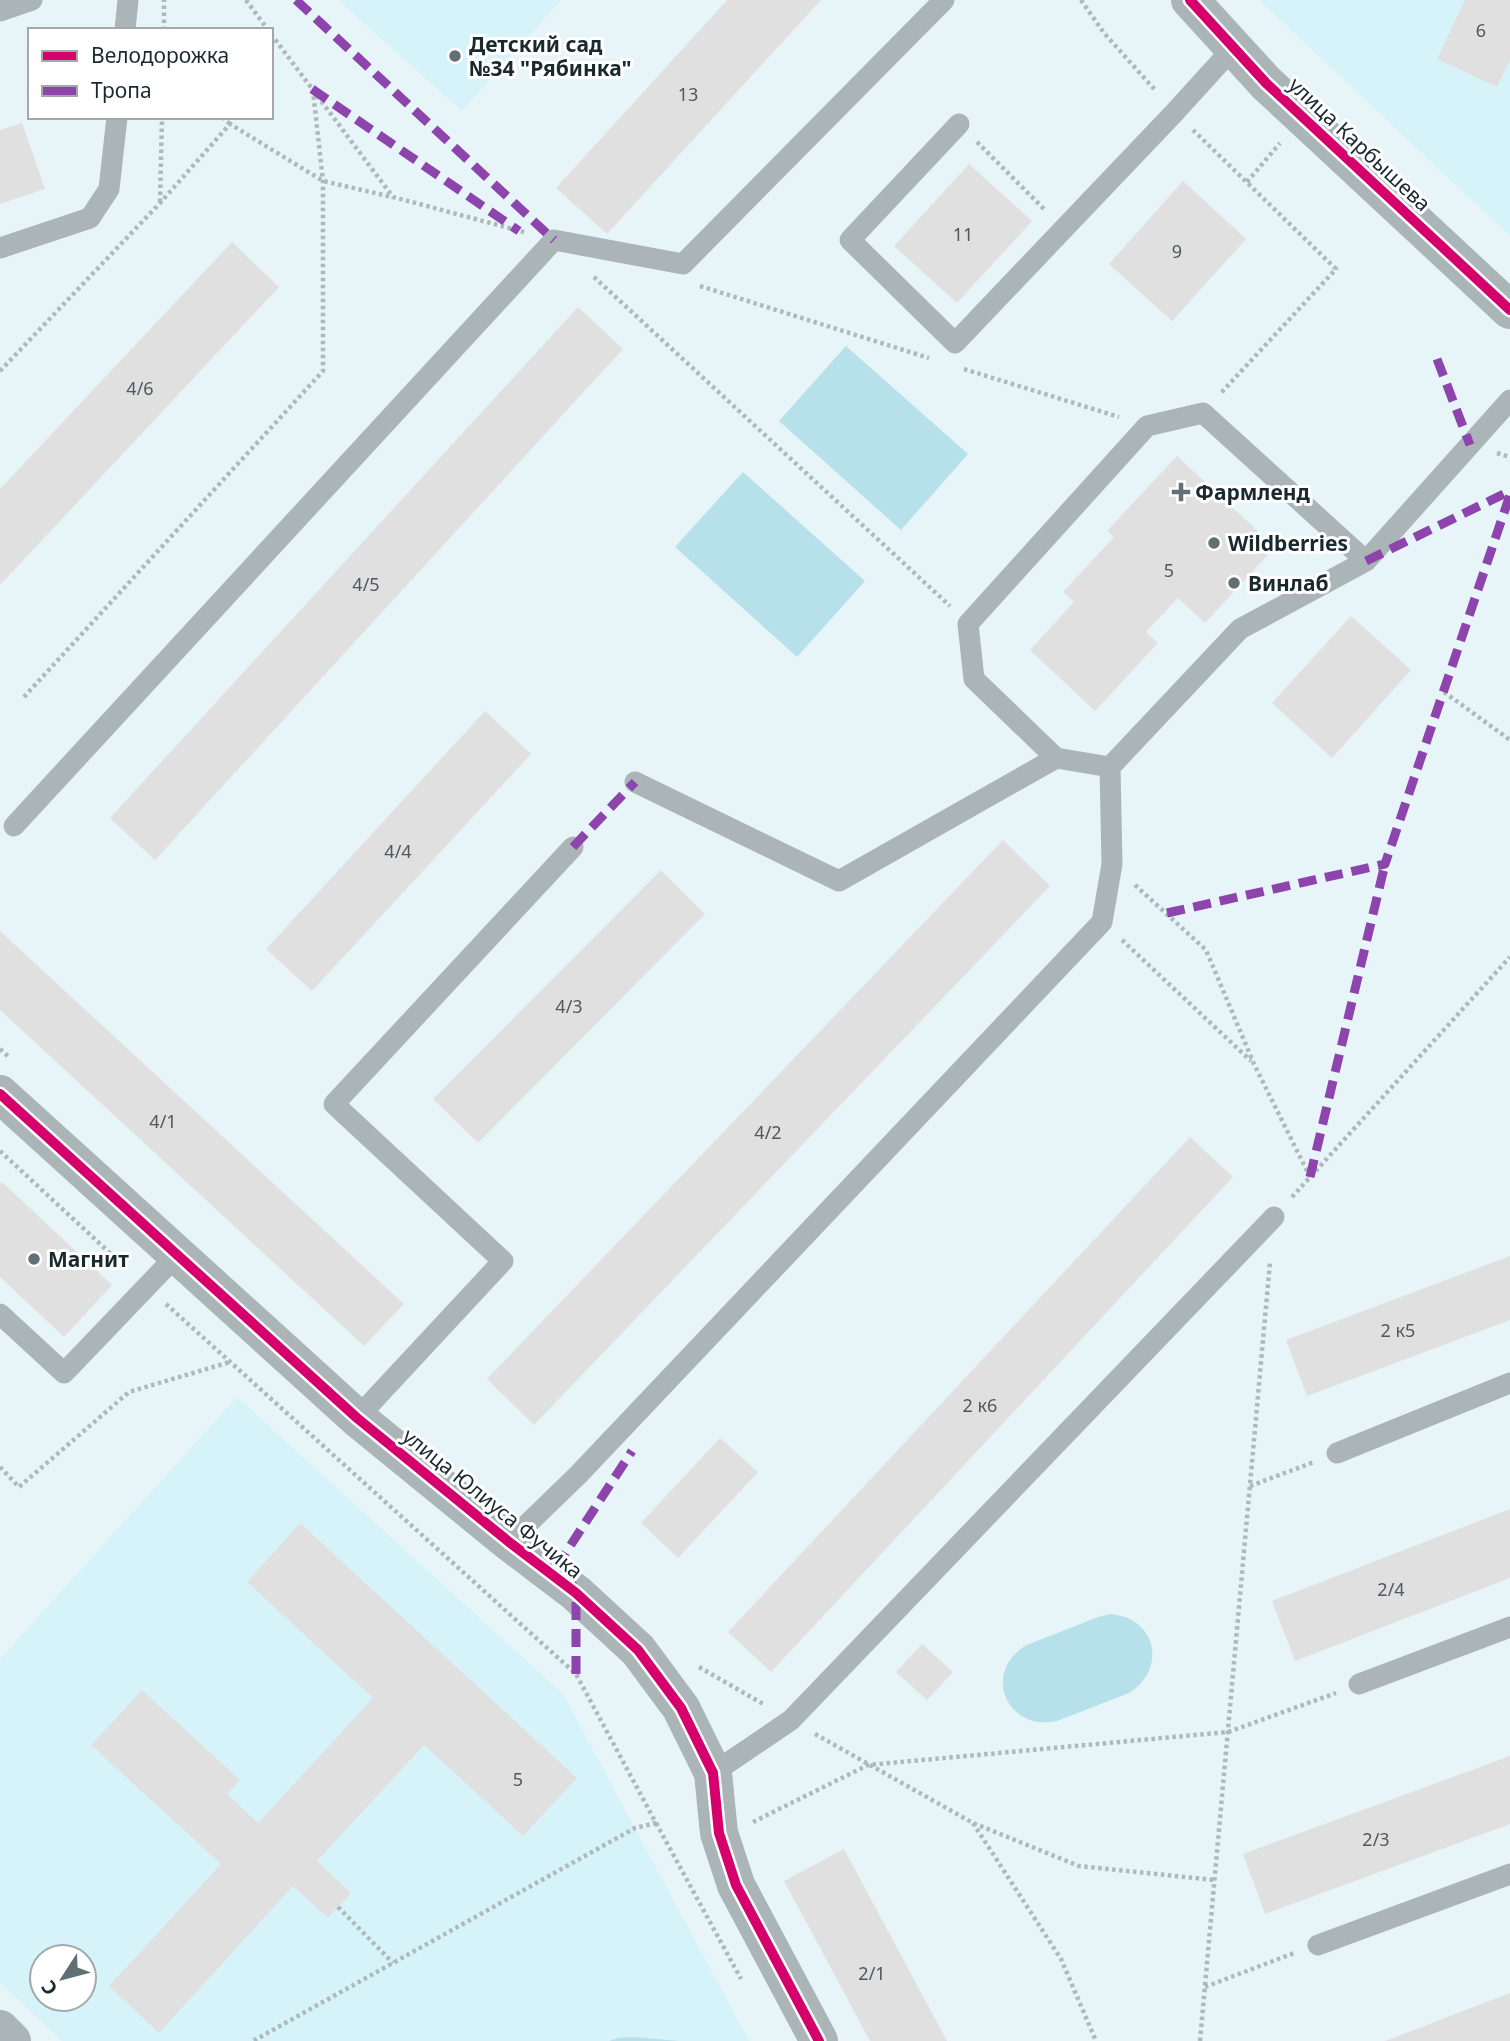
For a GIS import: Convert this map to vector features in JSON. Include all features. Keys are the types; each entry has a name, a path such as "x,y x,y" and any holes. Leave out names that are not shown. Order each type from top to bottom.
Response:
{"street":[{"name":"улица Карбышева","path":"1190,0 1266,83 1510,310"},
{"name":"улица Юлиуса Фучика","path":"0,1094 357,1418 576,1593 638,1650 681,1708 713,1773 719,1833 736,1885 818,2041"},
{"path":"0,2029 12,2041"}],"lane":[{"path":"0,11 32,0"},
{"path":"125,28 128,0"},
{"path":"15,826 554,240 683,264 944,0"},
{"path":"959,124 850,240 955,343 1234,47"},
{"path":"0,248 90,218 109,189 117,119"},
{"path":"509,1542 579,1474 1102,922 1112,864 1110,767 1240,629 1366,561 1510,400"},
{"path":"1110,767 1056,758 974,679 968,624 1147,426 1203,413 1366,561"},
{"path":"635,782 839,881 1056,758"},
{"path":"357,1418 503,1261 334,1104 573,847"},
{"path":"713,1773 791,1720 1274,1217"},
{"path":"0,1314 64,1373 177,1255"},
{"path":"1338,1453 1510,1383"},
{"path":"1359,1684 1510,1627"},
{"path":"1318,1945 1510,1874"}],"path":[{"path":"164,0 164,28"},
{"path":"246,0 267,28"},
{"path":"1081,0 1104,33 1175,112 1336,269 1203,413"},
{"path":"24,697 323,371 323,181 313,89"},
{"path":"160,203 162,119"},
{"path":"224,119 323,181 393,197"},
{"path":"0,371 160,203 230,124"},
{"path":"959,124 1063,229"},
{"path":"1247,182 1288,135"},
{"path":"554,240 968,624"},
{"path":"1444,692 1510,740"},
{"path":"1112,864 1206,950 1254,1064 1310,1177"},
{"path":"1102,922 1254,1064"},
{"path":"1200,2041 1274,1217 1510,957"},
{"path":"0,1151 146,1287 576,1674 741,1980"},
{"path":"0,1467 19,1487 129,1392 230,1362"},
{"path":"1250,1486 1338,1453"},
{"path":"742,1827 867,1765 1228,1731 1359,1684"},
{"path":"791,1720 973,1824 1079,1866 1214,1880"},
{"path":"253,2041 635,1828 656,1823"},
{"path":"973,1824 1061,1959 1096,2041"},
{"path":"338,1907 393,1963"},
{"path":"1205,1987 1318,1945"}],"shaded area":[{"name":"Детский сад №34 \"Рябинка\"","path":"338,0 561,0 462,111"},
{"path":"1259,0 1510,0 1510,236"},
{"path":"846,346 968,454 901,530 779,421"},
{"path":"743,472 865,581 797,657 675,547"},
{"path":"237,1397 563,1694 749,2041 62,2041 32,2013 98,2013 98,1943 28,1943 28,2009 0,1983 0,1659"},
{"path":"1110,1614 1126,1617 1138,1624 1147,1634 1152,1658 1149,1671 1141,1683 1129,1693 1057,1721 1039,1722 1024,1717 1013,1709 1006,1697 1003,1683 1005,1669 1013,1656 1027,1645"},
{"path":"634,2037 679,2041 609,2041"}],"building":[{"path":"727,0 821,0 607,234 556,188"},
{"path":"1465,0 1510,0 1510,60 1497,87 1437,59"},
{"path":"22,123 45,189 0,204 0,130"},
{"path":"969,164 1032,221 957,303 894,246"},
{"path":"1183,181 1246,239 1172,321 1109,264"},
{"path":"232,242 279,287 0,585 0,489"},
{"path":"578,307 623,349 155,860 110,818"},
{"path":"1177,456 1275,547 1205,623 1178,598 1146,632 1158,643 1095,711 1030,650 1074,602 1063,592 1114,537 1107,531"},
{"path":"1351,616 1411,670 1332,758 1272,703"},
{"path":"485,711 531,754 312,991 266,949"},
{"path":"1003,840 1050,886 534,1425 487,1379"},
{"path":"661,870 705,914 478,1143 433,1099"},
{"path":"0,931 404,1304 364,1346 0,1010"},
{"path":"1190,1137 1233,1177 771,1672 728,1632"},
{"path":"2,1182 112,1285 64,1337 0,1277"},
{"path":"1510,1256 1510,1320 1307,1396 1286,1340"},
{"path":"720,1438 758,1472 678,1558 641,1523"},
{"path":"1510,1509 1510,1578 1295,1661 1272,1601"},
{"path":"300,1523 577,1778 523,1836 424,1745 317,1861 351,1893 328,1918 293,1886 159,2033 109,1986 221,1864 91,1745 142,1690 240,1780 227,1794 258,1823 373,1698 247,1582"},
{"path":"922,1644 953,1672 927,1700 896,1672"},
{"path":"1510,1756 1510,1824 1265,1914 1243,1854"},
{"path":"844,1849 947,2041 870,2041 784,1881"},
{"path":"1510,1993 1510,2041 1385,2041"}],"marked path":[{"path":"296,0 554,240"},
{"path":"312,89 519,231"},
{"path":"1437,359 1470,445"},
{"path":"1366,561 1510,491"},
{"path":"1167,913 1385,864 1510,495"},
{"path":"573,847 635,782"},
{"path":"1310,1177 1385,864"},
{"path":"576,1674 576,1593 561,1560 632,1451"}],"cycle path":[{"path":"1190,0 1266,83 1510,310"},
{"path":"0,1094 357,1418 576,1593 638,1650 681,1708 713,1773 719,1833 736,1885 819,2041"}],"place":[{"name":"Детский сад №34 \"Рябинка\"","path":"455,56"},
{"name":"Фармленд","path":"1181,492"},
{"name":"Wildberries","path":"1214,543"},
{"name":"Винлаб","path":"1234,583"},
{"name":"Магнит","path":"34,1259"}]}
